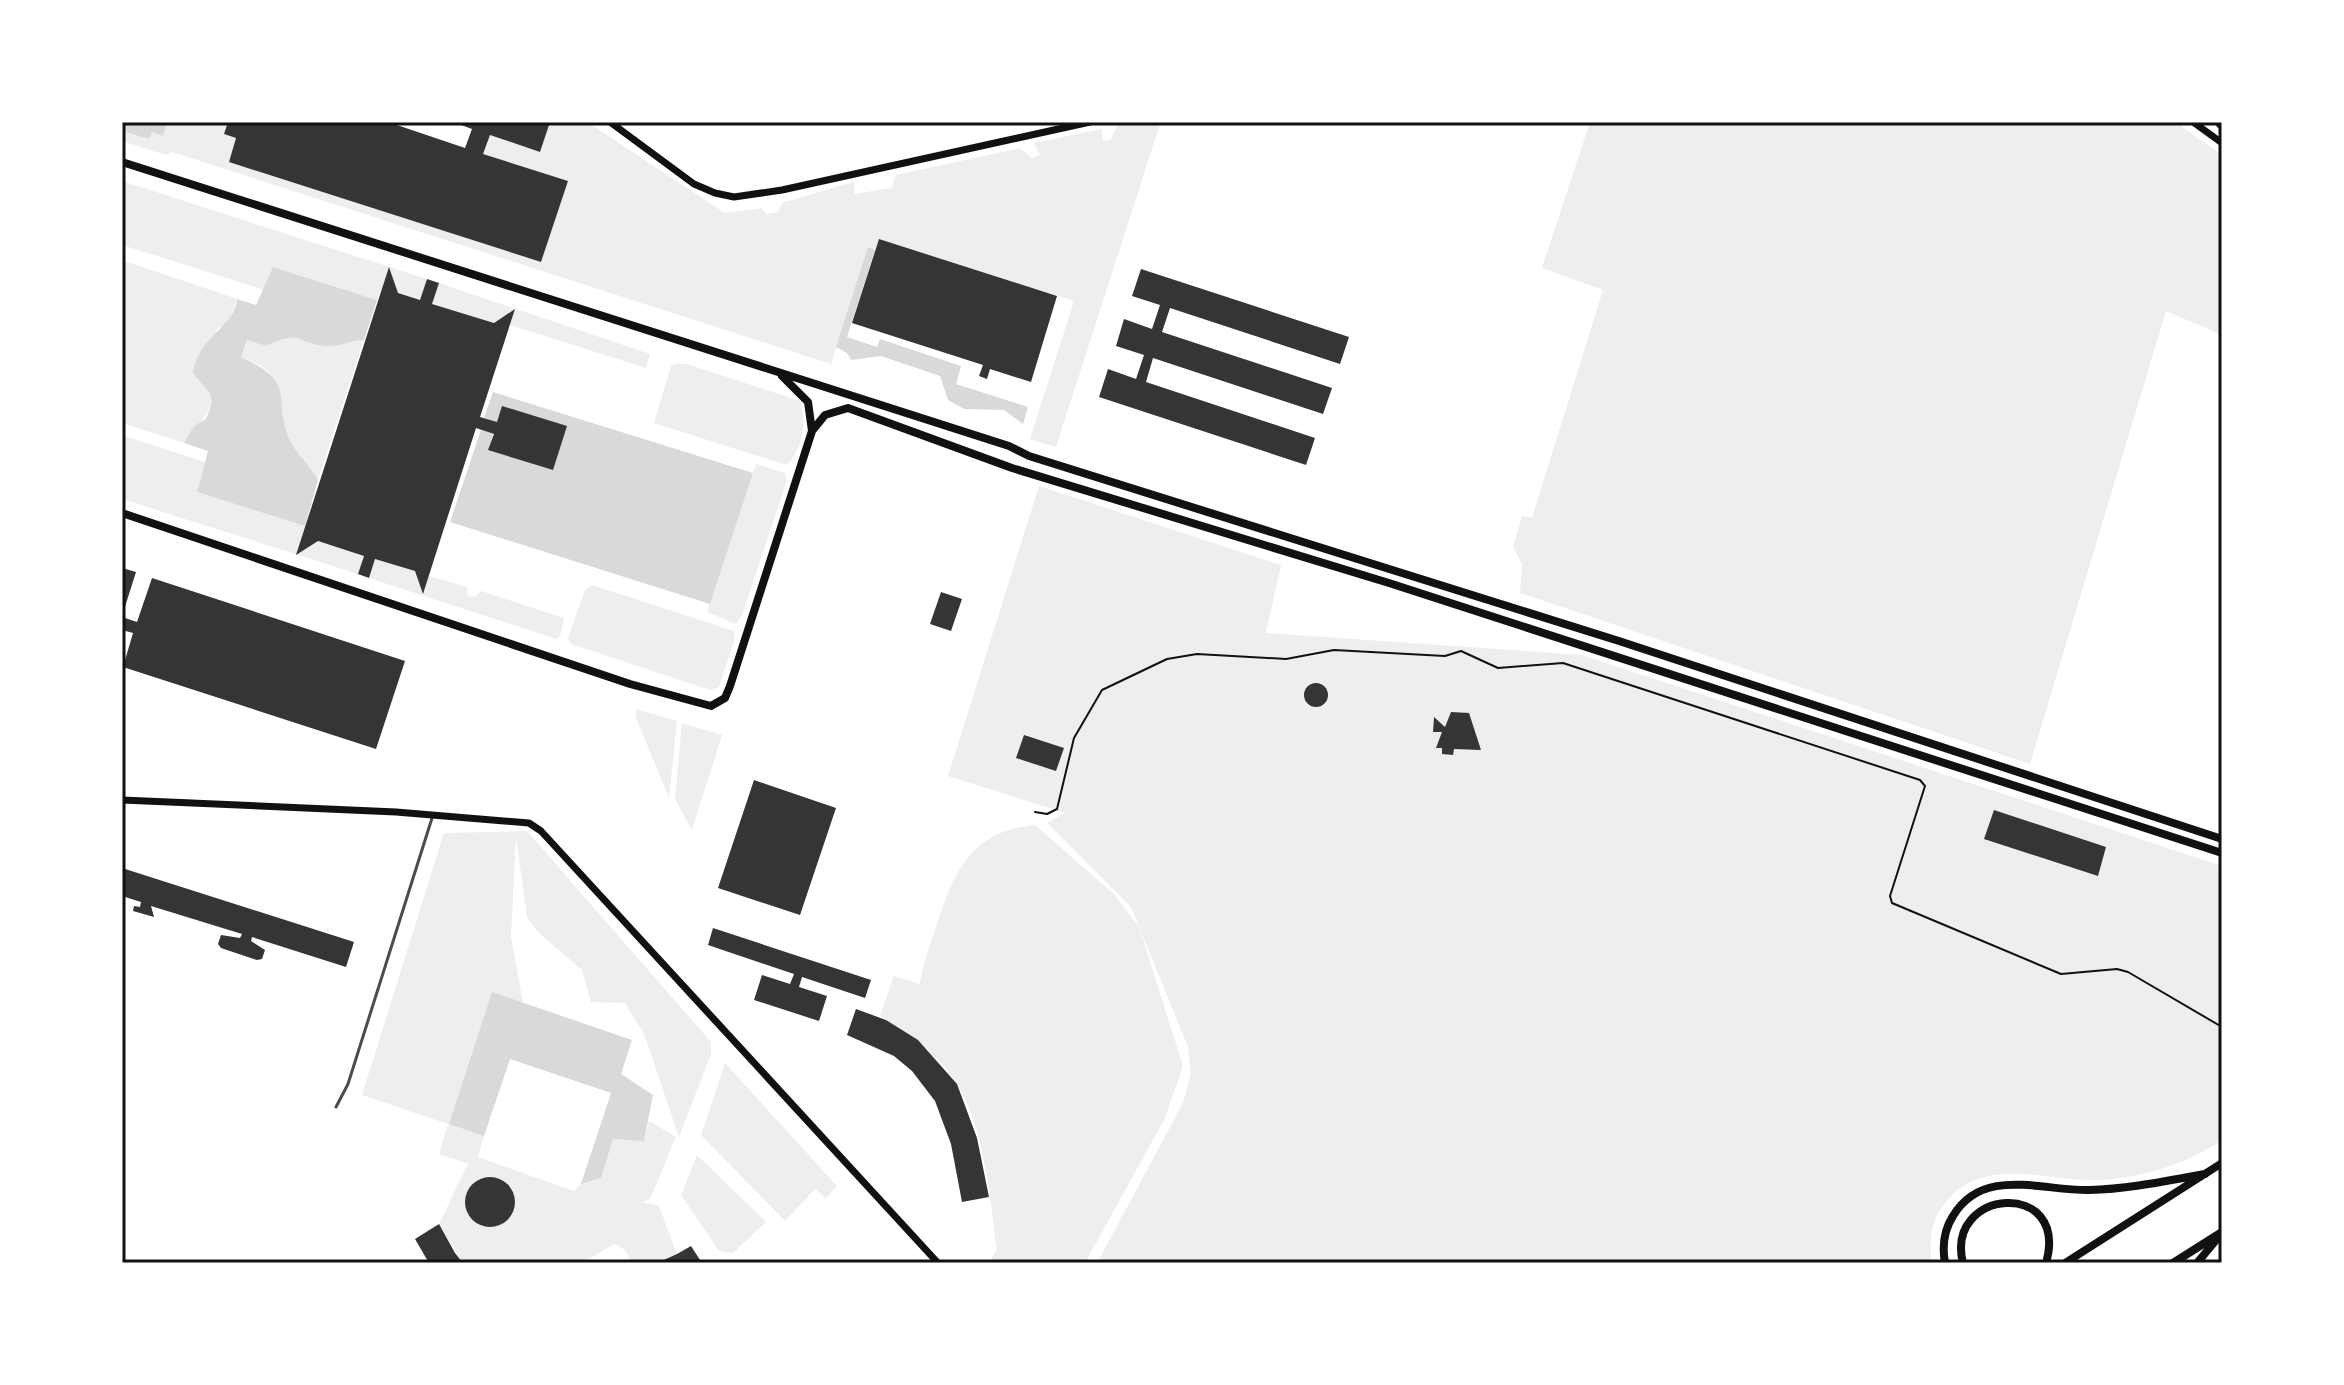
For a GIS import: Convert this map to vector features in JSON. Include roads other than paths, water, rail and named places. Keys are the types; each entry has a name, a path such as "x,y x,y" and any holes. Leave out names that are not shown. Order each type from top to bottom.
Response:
{"highway":[{"path":"122,162 1619,641 2222,839"},
{"path":"779,373 808,402 812,431"},
{"path":"122,513 630,684 700,705 719,704 730,686 812,431 825,415 848,408 1012,468 1389,583 2222,853"},
{"path":"2065,1263 2222,1163"},
{"path":"1945,1263 1944,1239 1959,1206 1973,1193 1991,1186 2010,1183 2087,1190 2127,1187 2205,1174"},
{"path":"1963,1263 1961,1245 1974,1216 1989,1206 2009,1202 2025,1205 2044,1222 2049,1235 2046,1263"},
{"path":"2173,1263 2222,1233"},
{"path":"2197,1263 2222,1233"}],"main road":[{"path":"610,122 694,184 734,197 782,190 1090,122"},
{"path":"2193,122 2222,143"},
{"path":"122,800 514,820 541,831 938,1263"}],"lane":[{"path":"336,1107 344,1095 433,815"}]}
